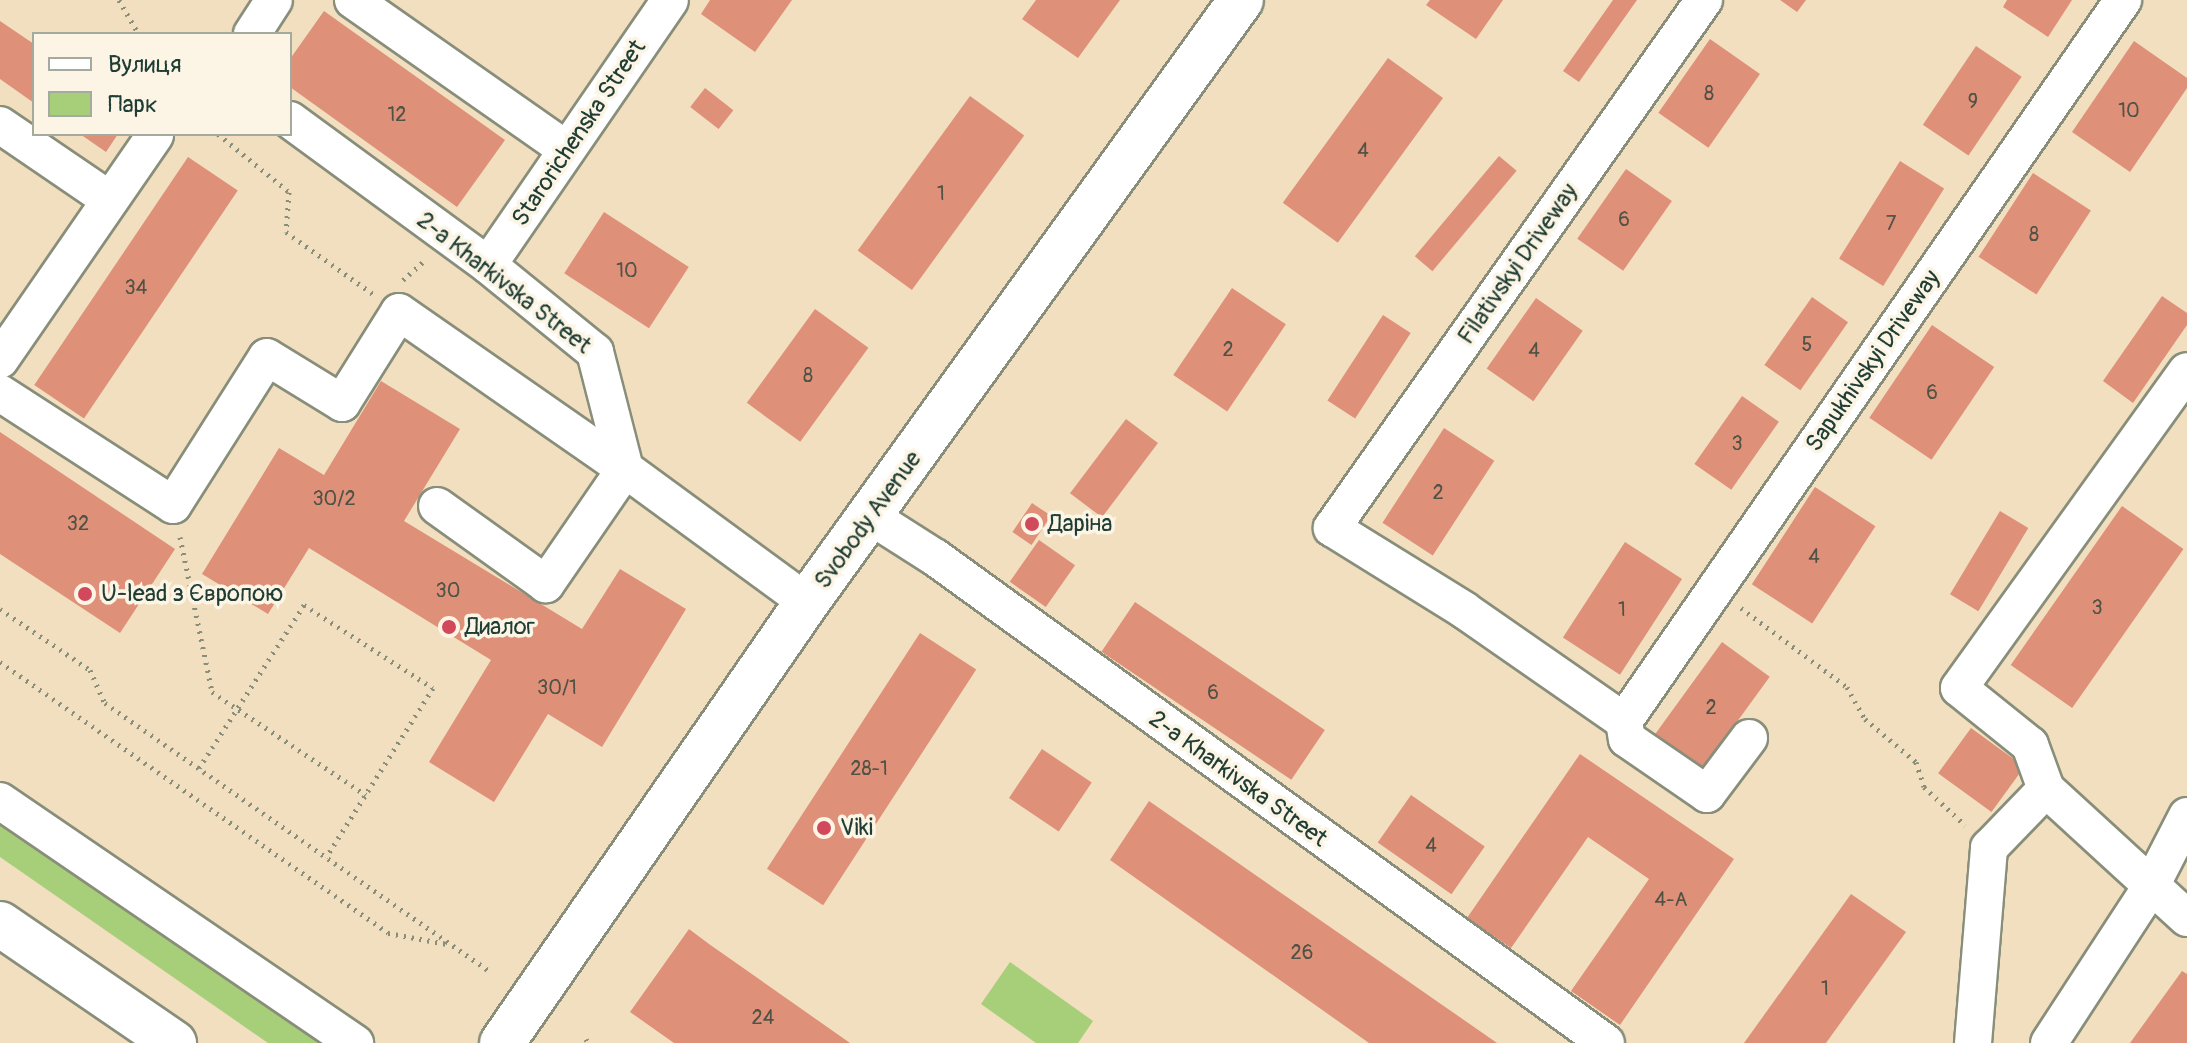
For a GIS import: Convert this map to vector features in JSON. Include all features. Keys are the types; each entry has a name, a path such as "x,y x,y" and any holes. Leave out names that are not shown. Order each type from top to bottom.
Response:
{"main road":[{"name":"Svobody Avenue","path":"502,1043 807,602 1241,0"},
{"path":"0,924 174,1043"}],"street":[{"path":"253,32 274,0"},
{"path":"353,0 567,150"},
{"name":"Starorichenska Street","path":"475,256 567,150 670,0"},
{"name":"Filativskyi Driveway","path":"1624,721 1464,610 1332,528 1704,0"},
{"name":"Sapukhivskyi Driveway","path":"1624,721 2123,0"},
{"name":"2-a Kharkivska Street","path":"292,121 475,256 595,352 625,469"},
{"path":"0,125 110,200"},
{"path":"0,360 154,136"},
{"path":"0,393 173,505 267,357 342,403 391,306 625,469 807,602"},
{"path":"2187,371 1959,688 2030,745 2046,789 2150,888 2187,918"},
{"path":"437,506 546,584 625,469"},
{"name":"2-a Kharkivska Street","path":"870,516 936,558 1606,1043"},
{"path":"1624,721 1627,739 1707,794 1749,738"},
{"path":"1973,1043 1989,848 2046,789"},
{"path":"0,801 355,1043"},
{"path":"2049,1043 2150,888 2187,816"}],"path":[{"path":"119,0 138,32"},
{"path":"220,136 289,192 286,232 391,306 429,257 475,256"},
{"path":"173,505 212,692 366,795"},
{"path":"1714,591 1810,655 1847,687 1865,719 1916,762 1924,787 1989,848"},
{"path":"199,768 304,605 433,688 326,857"},
{"path":"0,609 90,670 105,703 490,972"},
{"path":"0,662 388,933 452,945"}],"green space":[{"path":"0,817 322,1043 268,1043 0,857"},
{"path":"1010,962 1093,1021 1078,1043 1036,1043 981,1004"}],"building":[{"path":"710,0 792,0 755,52 701,14"},
{"path":"1036,0 1120,0 1078,58 1022,19"},
{"path":"1430,0 1503,0 1476,39 1426,5"},
{"path":"1613,0 1637,0 1579,82 1563,71"},
{"path":"1780,0 1806,0 1797,12"},
{"path":"2007,0 2072,0 2048,37 2003,7"},
{"path":"324,11 505,140 457,207 292,88 292,56"},
{"path":"0,21 32,43 32,102 0,79"},
{"path":"1710,39 1760,74 1708,148 1658,113"},
{"path":"2134,41 2187,78 2187,88 2130,172 2072,132"},
{"path":"1976,46 2022,77 1968,156 1923,125"},
{"path":"1388,58 1443,98 1338,243 1283,203"},
{"path":"705,88 733,110 719,129 690,107"},
{"path":"970,96 1024,135 912,290 858,251"},
{"path":"83,136 117,136 106,152"},
{"path":"1499,156 1517,171 1432,271 1415,256"},
{"path":"188,157 238,191 84,419 34,385"},
{"path":"1900,161 1944,189 1883,286 1839,259"},
{"path":"1626,169 1672,201 1623,271 1577,239"},
{"path":"2033,173 2091,211 2036,294 1979,257"},
{"path":"604,212 689,267 649,328 564,273"},
{"path":"1232,288 1286,324 1227,411 1173,375"},
{"path":"2162,296 2187,313 2187,325 2133,403 2103,381"},
{"path":"1812,297 1848,322 1800,390 1764,365"},
{"path":"1536,298 1583,331 1533,401 1487,368"},
{"path":"815,309 868,348 800,442 747,403"},
{"path":"1383,315 1411,333 1355,419 1327,401"},
{"path":"1932,325 1994,367 1932,460 1869,418"},
{"path":"381,381 460,429 404,521 582,629 620,569 686,609 602,747 548,714 494,802 429,762 491,660 309,548 268,614 202,574 279,448 324,475"},
{"path":"1742,396 1779,422 1731,490 1694,464"},
{"path":"1126,419 1158,443 1102,517 1070,493"},
{"path":"1444,428 1494,461 1433,555 1382,523"},
{"path":"0,432 175,549 120,633 0,554"},
{"path":"1815,487 1875,526 1812,623 1752,584"},
{"name":"Даріна","path":"1032,503 1051,516 1031,545 1012,532"},
{"path":"2122,506 2183,549 2072,708 2011,665"},
{"path":"2000,511 2028,528 1978,611 1950,594"},
{"path":"1039,540 1075,565 1046,607 1010,582"},
{"path":"1625,542 1682,579 1620,675 1563,638"},
{"path":"1135,602 1325,730 1291,780 1101,652"},
{"path":"920,633 976,669 823,905 767,869"},
{"path":"1722,642 1770,677 1701,771 1653,737"},
{"path":"1971,728 2024,767 1991,812 1938,773"},
{"path":"1042,749 1092,783 1059,831 1009,798"},
{"path":"1580,754 1734,859 1620,1025 1571,991 1649,879 1588,837 1511,948 1467,918"},
{"path":"1411,795 1485,847 1451,894 1378,843"},
{"path":"1149,801 1497,1043 1369,1043 1110,860"},
{"path":"1851,894 1906,932 1826,1043 1744,1043"},
{"path":"689,929 850,1043 674,1043 630,1012"},
{"path":"2182,971 2187,974 2187,1043 2130,1043"}],"place":[{"name":"Даріна","path":"1032,524"},
{"name":"U-lead з Європою","path":"85,594"},
{"name":"Диалог","path":"449,627"},
{"name":"Viki","path":"824,828"}]}
